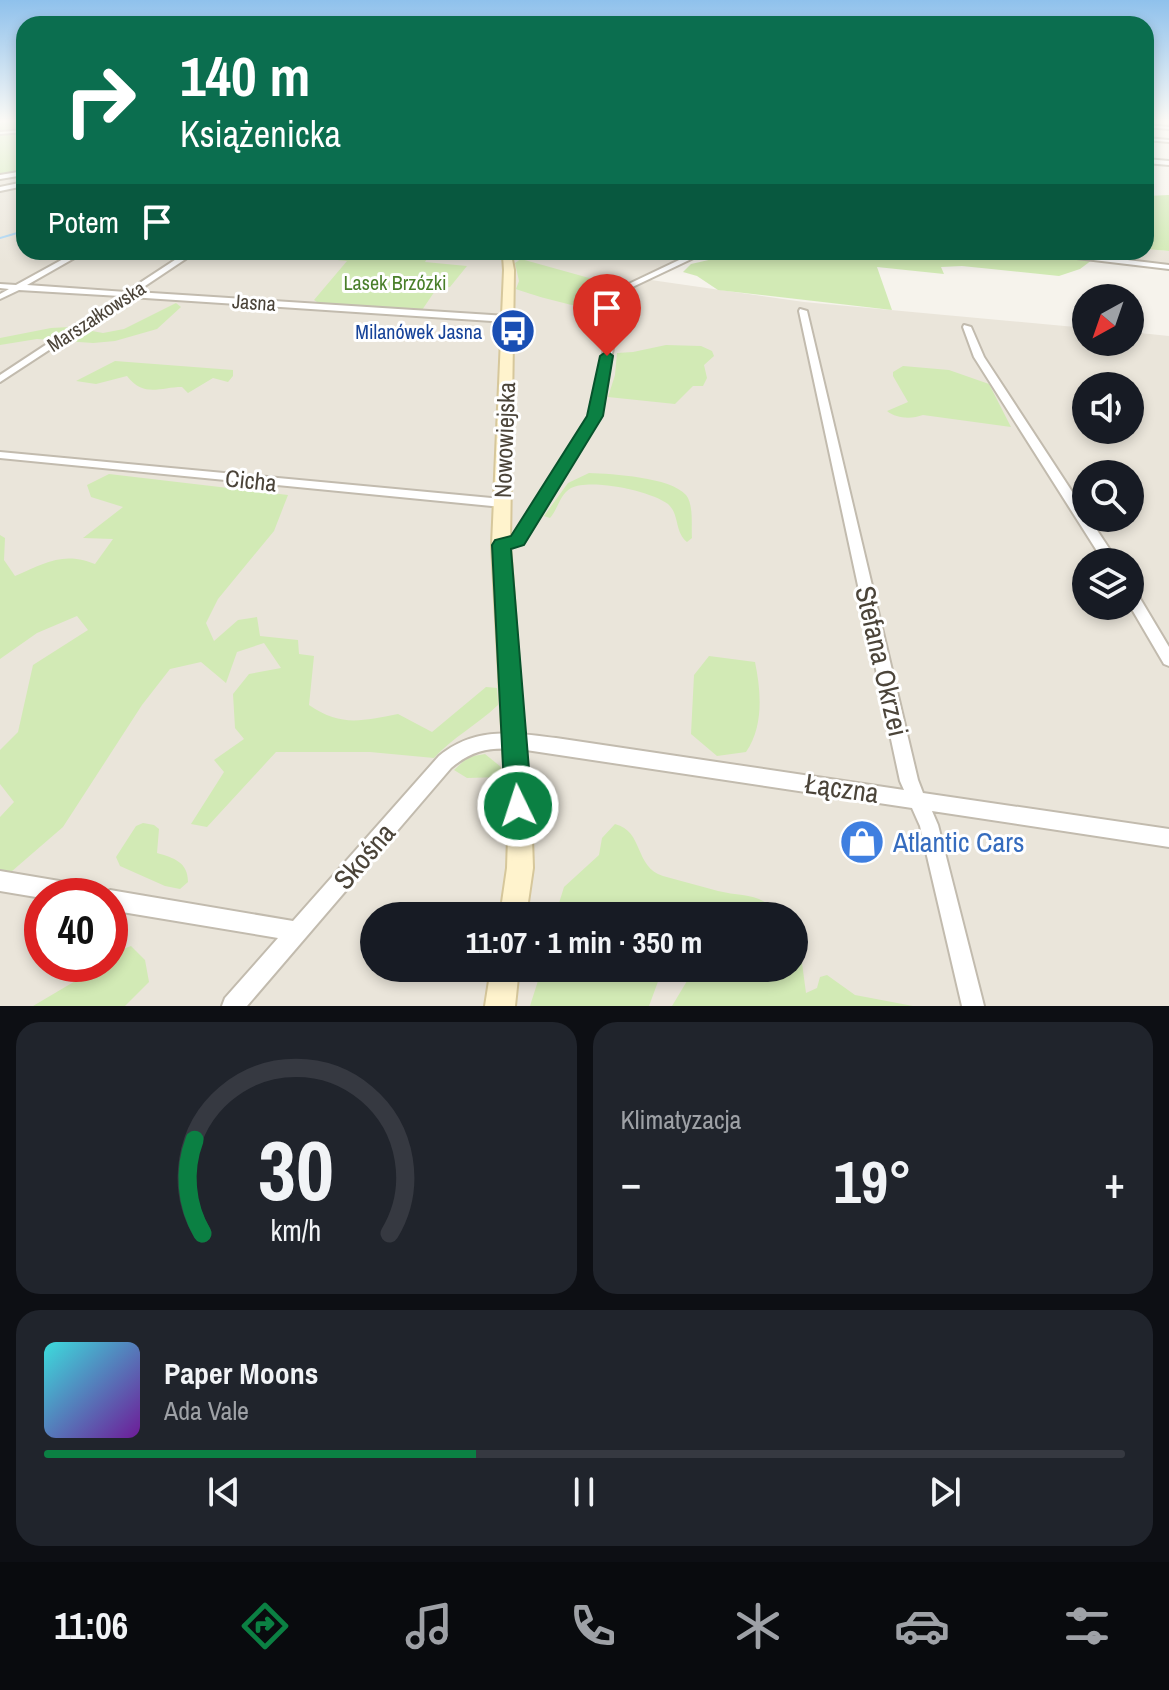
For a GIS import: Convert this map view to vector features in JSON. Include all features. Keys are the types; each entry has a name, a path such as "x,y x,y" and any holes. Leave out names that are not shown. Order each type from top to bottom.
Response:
{"street":[{"path":"0,297 67,260"},
{"name":"Marszałkowska","path":"0,379 180,260"},
{"name":"Nowowiejska","path":"508,260 501,545 520,853 515,902"},
{"path":"501,545 518,541 595,416 620,290 685,260"},
{"path":"1115,260 1169,267"},
{"name":"Jasna","path":"0,286 507,319"},
{"name":"Stefana Okrzei","path":"803,311 915,799 929,825 973,1006"},
{"path":"967,327 979,357 1102,548"},
{"name":"Cicha","path":"0,455 502,503"},
{"path":"1144,616 1167,651"},
{"name":"Skośna","path":"233,1006 453,754 479,741 514,742"},
{"name":"Łączna","path":"514,742 1169,838"},
{"path":"0,881 24,885"},
{"path":"128,903 289,930 295,935"},
{"path":"500,1006 503,982"}],"shaded area":[{"path":"16,174 16,260 676,260 637,278 804,302 1072,327 1072,356 1144,356 1144,333 1169,336 1169,1006 0,1006 0,177"},
{"path":"1154,250 1169,251 1169,265 1124,260 1154,260"}],"green space":[{"path":"0,169 16,169 16,174 0,177"},
{"path":"1169,195 1169,251 1154,250 1154,196"},
{"name":"Lasek Brzózki","path":"338,260 426,260 467,266 450,287 437,288 420,313 323,306 314,300 347,261"},
{"path":"525,260 600,281 606,284 604,300 598,307 584,307 516,289 519,281 515,263"},
{"path":"709,260 1092,260 1080,269 1059,276 962,266 941,267 944,274 877,267 892,310 718,290 697,276 683,272 691,264"},
{"path":"176,303 181,307 157,329 115,341 93,343 37,339 0,345 0,338 51,328 70,327 103,333 124,329"},
{"path":"666,345 701,346 712,351 714,356 704,365 707,378 703,386 693,386 675,404 608,397 615,375 617,353"},
{"path":"115,361 233,370 233,376 228,382 213,378 188,393 182,387 146,389 127,376 96,384 76,381"},
{"path":"903,366 949,370 989,384 1011,427 923,415 905,418 891,414 887,411 908,402 893,376 893,372"},
{"path":"589,473 655,480 678,489 686,495 690,504 692,538 687,542 683,538 668,504 621,487 592,484 571,488 550,518 544,516 568,483"},
{"path":"109,474 288,495 274,531 218,599 206,623 214,641 238,620 257,617 260,636 298,640 299,654 314,656 309,705 320,712 352,720 398,714 432,732 486,687 497,688 498,705 434,758 370,752 276,752 207,827 191,824 224,772 214,760 244,739 235,728 233,694 249,674 281,668 264,643 237,652 226,683 201,662 170,669 142,705 63,827 4,878 0,877 0,817 14,802 0,784 0,750 18,732 33,665 88,630 77,616 37,633 0,659 0,535 5,538 4,560 15,576 54,560 84,560 95,564 113,539 83,538 123,507 91,497 87,485"},
{"path":"709,656 755,662 760,696 758,720 746,752 717,756 691,734 694,675"},
{"path":"485,754 501,767 501,777 467,778 454,770 468,757"},
{"path":"143,823 159,829 157,853 174,859 186,870 188,882 180,889 165,886 120,866 116,857 136,826"},
{"path":"615,824 631,834 647,865 663,876 764,902 559,902 564,887 599,855 602,838"},
{"path":"131,946 145,960 149,982 125,1006 33,1006 74,982 128,982 128,947"},
{"path":"827,975 855,995 913,1006 672,1006 686,982 805,982 806,993 817,988 820,977"},
{"path":"538,982 658,982 649,1006 530,1006"}],"waterway":[{"path":"0,238 16,233"}],"place":[{"name":"Milanówek Jasna","path":"513,331"},
{"name":"Atlantic Cars","path":"862,842"}],"route":[{"path":"518,806 501,545 518,541 595,416 607,356"}]}
